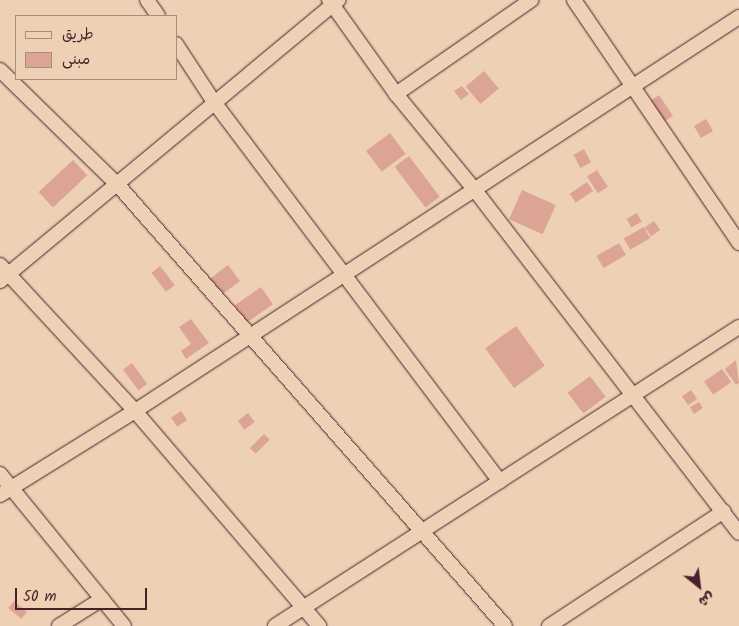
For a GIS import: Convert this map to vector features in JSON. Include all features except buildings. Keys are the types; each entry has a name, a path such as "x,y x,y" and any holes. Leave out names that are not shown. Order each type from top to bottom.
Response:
{"street":[{"path":"148,0 157,15"},
{"path":"396,94 531,0"},
{"path":"574,0 739,243"},
{"path":"319,626 135,411 3,273 117,184 334,2 396,94 474,189 632,396 724,511 739,533"},
{"path":"6,491 135,411 739,17"},
{"path":"178,47 214,102 500,481"},
{"path":"0,70 117,184 505,626"},
{"path":"275,626 739,327"},
{"path":"0,474 6,491 124,626"},
{"path":"549,626 724,511"},
{"path":"59,626 102,599"}]}
